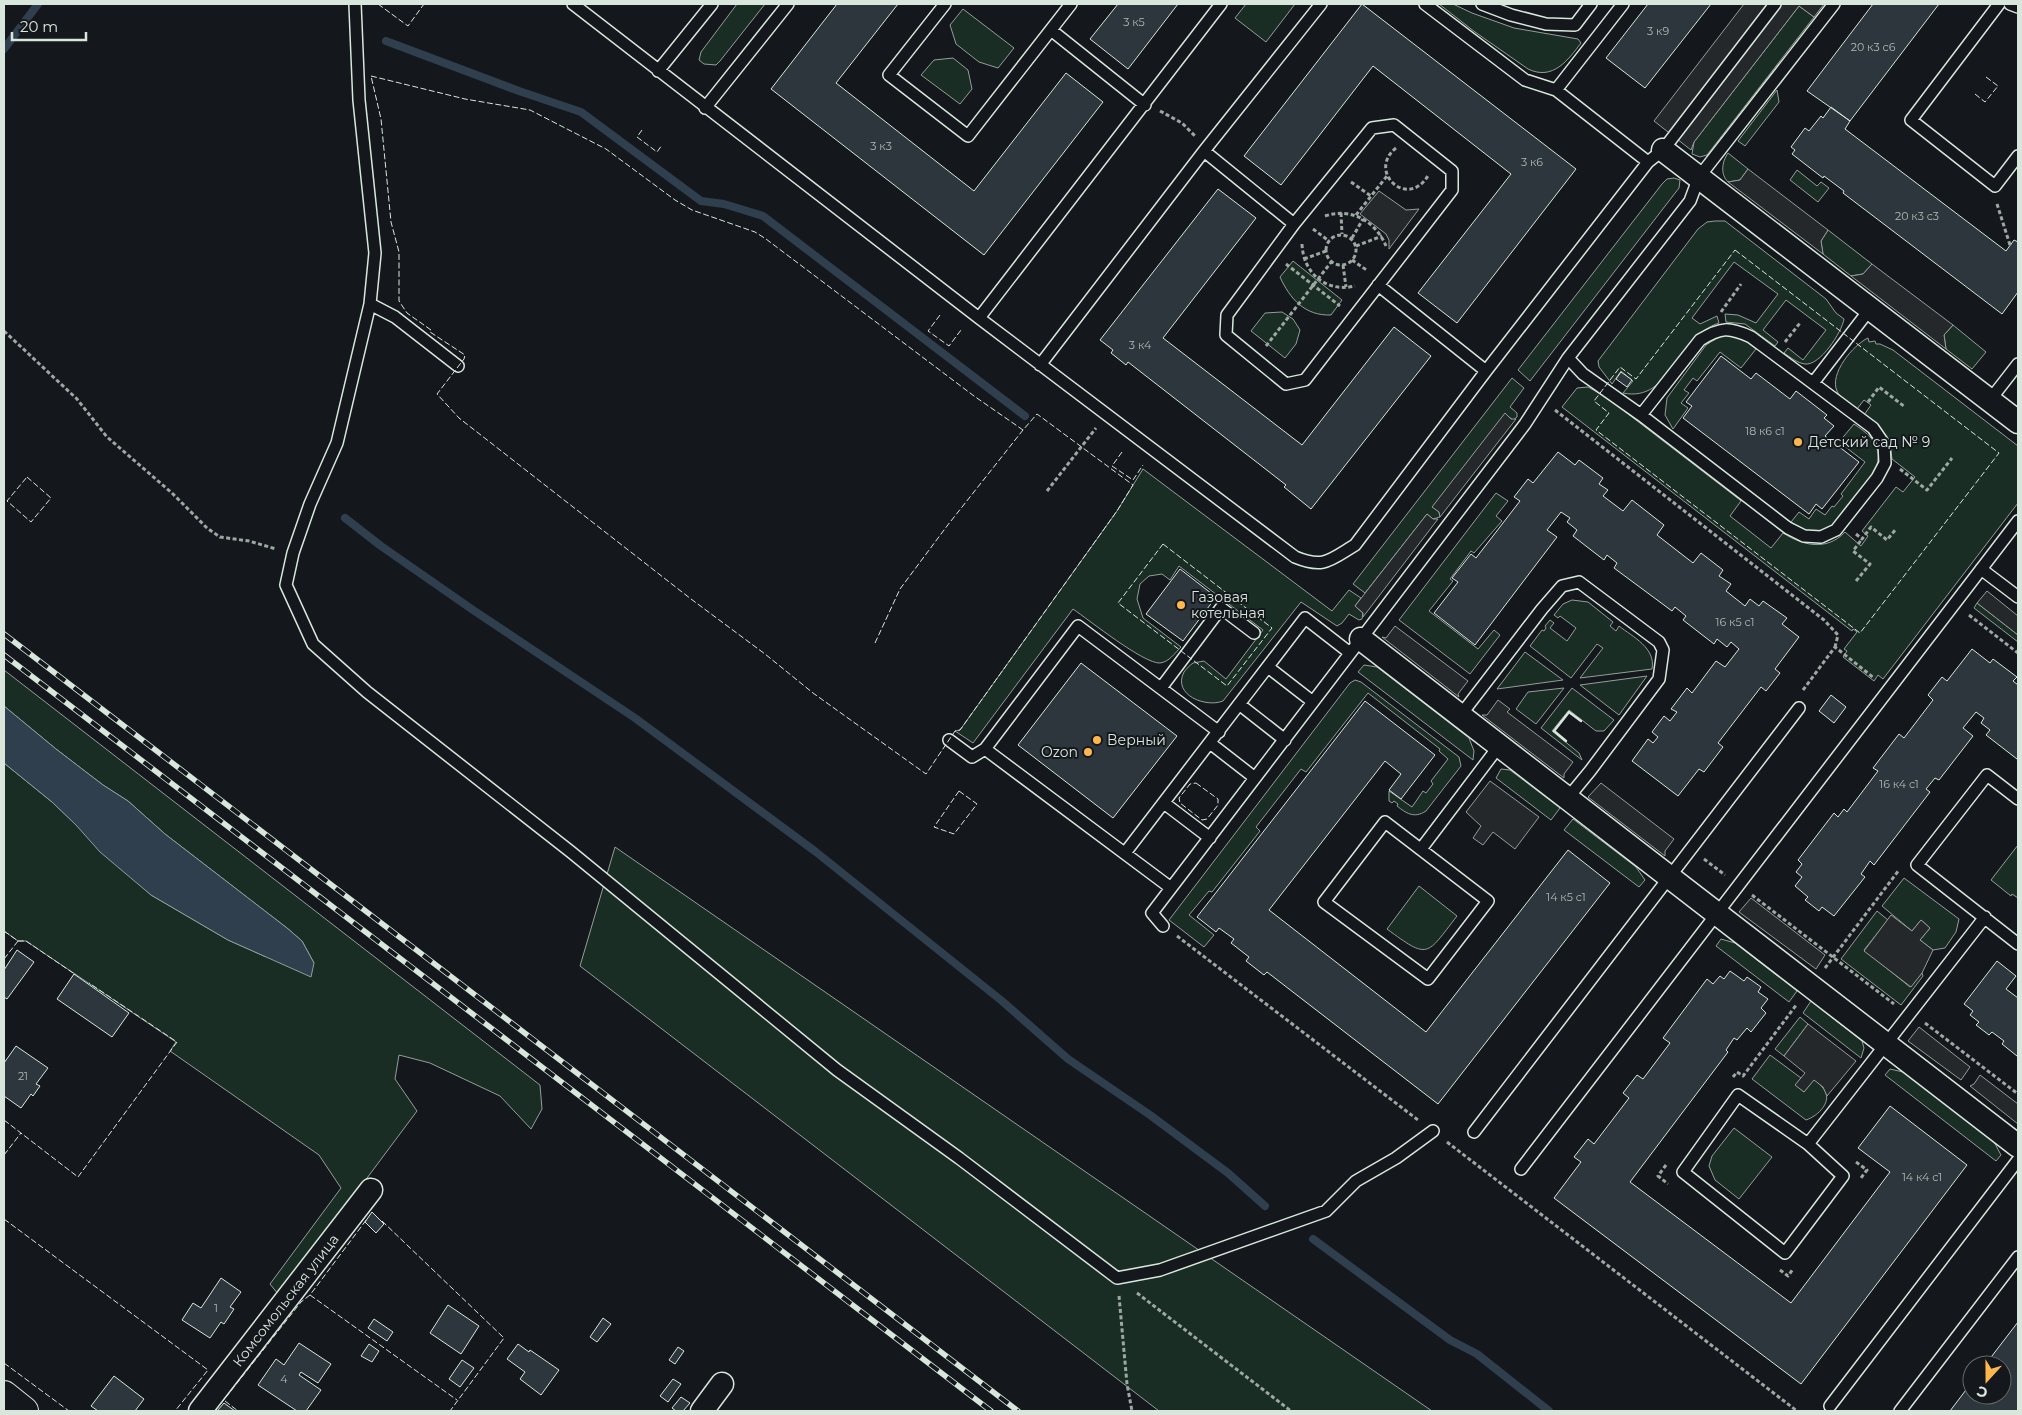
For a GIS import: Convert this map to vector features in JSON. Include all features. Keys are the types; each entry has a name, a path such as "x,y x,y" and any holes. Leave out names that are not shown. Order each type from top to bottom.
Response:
{"street":[{"path":"1655,156 1699,178 2018,422"},
{"path":"1356,646 1460,716 1885,1045 1957,1097 2018,1146"},
{"name":"Комсомольская улица","path":"200,1411 371,1190"},
{"path":"702,1411 722,1384"},
{"path":"4,1396 24,1411"}],"lane":[{"path":"355,4 359,100 375,253 370,304 336,443 310,504 293,553 286,585 313,644 367,692 571,852 837,1070 959,1158 1117,1278 1160,1270 1326,1211 1356,1181 1396,1158 1433,1131"},
{"path":"573,4 705,108 1040,365 1295,558 1312,564 1323,563 1355,545 1486,371 1775,4"},
{"path":"658,71 712,4"},
{"path":"705,108 788,4"},
{"path":"945,4 889,75 968,136 1071,4"},
{"path":"979,318 1222,4"},
{"path":"1040,365 1204,151 1322,4"},
{"path":"1425,4 1525,80 1556,90 1655,156"},
{"path":"1482,4 1511,15 1546,24 1575,25 1591,4"},
{"path":"1556,90 1623,4"},
{"path":"1163,926 1152,913 1542,399 1568,358 1690,201 1699,178 1834,4"},
{"path":"1999,4 1911,120 1995,186 2018,156"},
{"path":"2010,4 2018,7"},
{"path":"1051,30 1145,105"},
{"path":"1394,125 1452,171 1452,190 1378,286 1304,380 1286,384 1226,335 1227,315 1294,224 1372,128 1394,125"},
{"path":"1204,151 1294,224"},
{"path":"1378,286 1486,371"},
{"path":"370,304 435,342 458,366"},
{"path":"1813,383 1870,309"},
{"path":"1568,358 1583,374 1641,415 1788,528 1804,536 1821,537 1836,530 1877,478 1886,463 1884,444 1873,428 1752,337 1733,329 1712,332 1700,340 1641,415"},
{"path":"1990,400 2018,364"},
{"path":"1521,1169 2018,521"},
{"path":"1982,569 2018,596"},
{"path":"1460,716 1542,609 1562,586 1579,582 1659,642 1663,650 1659,679 1567,799"},
{"path":"1161,688 1222,608 1254,633"},
{"path":"1125,853 1305,618 1356,646"},
{"path":"949,740 972,757 985,749 1078,626 1219,732"},
{"path":"1268,667 1313,702"},
{"path":"1239,704 1284,740"},
{"path":"1474,1132 1799,708"},
{"path":"1210,743 1255,778"},
{"path":"1421,849 1499,746"},
{"path":"985,749 1171,888"},
{"path":"2018,799 1987,775 1918,865 2018,944"},
{"path":"1164,803 1210,838"},
{"path":"1385,822 1421,849 1488,901 1428,979 1324,902 1385,822"},
{"path":"1808,1144 1984,917"},
{"path":"1738,1095 1808,1144 1843,1176 1785,1253 1683,1172 1738,1095"},
{"path":"1830,1406 2018,1160"},
{"path":"1900,1411 2018,1257"}],"path":[{"path":"1159,109 1182,123 1196,137"},
{"path":"1398,146 1390,153 1386,162 1389,181 1397,187 1406,190 1416,188 1425,183 1430,174"},
{"path":"1356,215 1387,176"},
{"path":"1350,181 1371,196"},
{"path":"1995,186 1998,210 2010,245"},
{"path":"1341,213 1342,234"},
{"path":"1323,216 1341,213 1356,215 1375,228 1382,236 1387,247"},
{"path":"1352,238 1364,219"},
{"path":"1312,229 1329,241"},
{"path":"1338,234 1352,238 1357,251 1352,260 1343,265 1329,258 1326,251 1329,241 1338,234"},
{"path":"1356,246 1382,236"},
{"path":"1302,243 1304,259 1309,269 1318,279 1330,286 1346,287 1358,285"},
{"path":"1304,259 1326,251"},
{"path":"1352,260 1368,272"},
{"path":"1265,347 1332,261"},
{"path":"1286,264 1341,307"},
{"path":"1343,265 1346,287"},
{"path":"1723,330 1720,310 1741,284"},
{"path":"1775,354 1800,323"},
{"path":"4,331 77,398 107,437 172,493 207,528 220,537 249,541 293,553"},
{"path":"1857,416 1879,387 1905,407"},
{"path":"1542,399 1824,620 1838,635 1835,647 1803,690 1799,708"},
{"path":"1048,491 1106,415"},
{"path":"1885,458 1927,490 1952,458"},
{"path":"1842,523 1862,539"},
{"path":"1856,581 1870,564 1852,551 1871,527 1888,540 1896,529"},
{"path":"1954,604 2018,653"},
{"path":"1835,647 1889,689"},
{"path":"1691,849 1899,1007"},
{"path":"1820,975 1899,870"},
{"path":"1163,926 1797,1411"},
{"path":"1732,1079 1737,1072 1743,1076 1798,1003"},
{"path":"1921,1021 2018,1094"},
{"path":"1853,1160 1867,1170 1856,1185"},
{"path":"1669,1161 1658,1176 1673,1188"},
{"path":"1773,1265 1788,1276 1794,1269"},
{"path":"1117,1278 1127,1384 1132,1411"},
{"path":"1117,1278 1292,1411"}],"green space":[{"path":"737,4 765,4 716,65 704,64 699,60 701,52"},
{"path":"1246,4 1295,4 1266,42 1235,18"},
{"path":"1439,4 1453,4 1514,28 1578,39 1581,43 1559,67 1552,71 1537,72 1528,69"},
{"path":"1799,6 1814,17 1707,155 1700,157 1692,154 1694,142"},
{"path":"963,9 1014,48 998,68 979,62 956,44 950,25"},
{"path":"953,58 968,70 972,89 960,104 921,75 934,60"},
{"path":"1777,90 1779,102 1745,146 1738,141"},
{"path":"1728,153 1748,169 1740,180 1728,182 1725,179 1723,164"},
{"path":"1797,170 1817,186 1821,182 1829,188 1818,202 1790,180"},
{"path":"1674,178 1680,180 1679,188 1530,381 1518,370 1662,184 1667,179"},
{"path":"1725,221 1826,299 1836,313 1844,319 1839,332 1817,360 1805,364 1796,361 1784,353 1788,348 1803,360 1826,330 1786,300 1763,330 1778,342 1775,346 1745,324 1726,322 1725,314 1738,315 1756,323 1778,294 1734,262 1692,318 1700,324 1717,316 1719,323 1705,330 1693,341 1663,379 1652,388 1639,393 1623,393 1633,381 1621,371 1612,384 1599,367 1598,361 1698,229 1707,222"},
{"path":"1828,230 1872,264 1863,274 1851,276 1823,254 1821,241"},
{"path":"1293,261 1342,300 1331,315 1313,313 1306,309 1294,299 1284,285 1280,277"},
{"path":"1282,312 1293,319 1300,330 1296,344 1285,358 1251,331 1265,313"},
{"path":"1953,325 1986,352 1972,369 1946,349 1944,335"},
{"path":"1726,335 1741,338 1756,349 1741,368 1720,352 1697,381 1693,378 1684,390 1689,393 1681,403 1688,408 1673,429 1665,415 1667,398 1706,345"},
{"path":"1868,338 1869,342 1875,341 1876,344 1893,350 2018,446 2018,503 1883,679 1878,675 1874,681 1843,657 1847,651 1844,649 1857,632 1853,629 1852,631 1562,407 1577,388 1588,387 1606,397 1740,500 1730,516 1771,548 1783,533 1798,541 1822,544 1838,538 1845,532 1861,546 1868,536 1862,531 1896,487 1903,492 1915,477 1892,459 1884,434 1864,415 1871,405 1864,400 1857,409 1838,394 1835,384 1839,369 1849,353"},
{"path":"1512,378 1524,388 1510,407 1517,413 1517,417 1513,420 1505,414 1433,507 1439,512 1440,517 1433,519 1427,514 1365,593 1353,584"},
{"path":"1854,424 1869,435 1877,447 1878,460 1873,474 1850,506 1829,527 1814,531 1799,527 1791,522 1799,512 1809,519 1816,509 1825,515 1843,496 1841,494 1865,462 1839,442"},
{"path":"1143,469 1332,611 1349,590 1361,598 1355,606 1363,613 1362,619 1359,620 1349,614 1337,626 1301,602 1223,701 1208,703 1200,701 1193,698 1183,687 1182,680 1187,668 1193,663 1204,661 1226,679 1263,630 1179,566 1170,580 1162,574 1149,576 1140,584 1137,599 1143,618 1181,647 1169,659 1160,663 1142,657 1073,609 973,743 955,731 960,730 1117,511"},
{"path":"1496,493 1508,501 1496,516 1502,521 1474,553 1471,551 1450,579 1453,581 1429,611 1478,649 1494,630 1500,635 1470,674 1399,620"},
{"path":"1572,600 1588,602 1613,622 1610,626 1616,631 1619,626 1637,639 1650,655 1652,669 1580,678 1603,648 1597,644 1571,678 1530,646 1542,630 1544,631 1545,626 1550,620 1554,623 1550,628 1567,641 1576,628 1560,616 1558,618 1554,615 1563,604"},
{"path":"1977,603 2018,635 2018,642 1974,608"},
{"path":"1525,652 1563,680 1497,689"},
{"path":"1364,665 1377,667 1469,738 1474,751 1473,760 1358,672"},
{"path":"4,670 540,1085 542,1109 531,1129 500,1096 430,1063 399,1055 395,1079 417,1111 291,1280 278,1294 270,1284 341,1188 319,1155 170,1051 176,1042 26,941 18,941 4,931 4,763 52,802 151,895 228,940 264,956 314,963 302,941 287,928 165,834 128,801 103,785 56,749 4,706"},
{"path":"1647,676 1619,715 1580,685"},
{"path":"1355,680 1361,682 1459,757 1461,766 1426,811 1418,815 1410,814 1397,806 1398,804 1394,801 1392,803 1389,801 1389,791 1412,807 1423,791 1426,793 1433,784 1431,781 1448,759 1439,751 1440,749 1368,693 1306,772 1301,769 1256,827 1260,831 1212,892 1209,891 1189,915 1214,935 1204,947 1169,920 1350,683"},
{"path":"1564,688 1536,724 1516,709 1528,692"},
{"path":"1572,688 1614,720 1604,731 1596,731 1569,710 1552,731 1579,753 1582,760 1541,728"},
{"path":"1501,769 1510,770 1560,808 1551,820 1496,778"},
{"path":"1573,819 1636,867 1645,880 1639,887 1564,830"},
{"path":"2018,845 2018,898 2012,894 2011,896 1991,880"},
{"path":"615,847 1432,1411 1159,1411 580,966"},
{"path":"1904,878 1959,919 1956,932 1945,948 1933,950 1920,940 1930,928 1921,920 1912,931 1882,906"},
{"path":"1419,886 1457,916 1439,939 1426,949 1411,946 1387,929"},
{"path":"1877,911 1888,920 1864,950 1910,987 1922,973 1923,976 1901,1005 1841,959"},
{"path":"1721,939 1735,943 1797,991 1789,1002 1716,946"},
{"path":"1811,1001 1862,1041 1864,1048 1861,1058 1803,1013"},
{"path":"1800,1017 1808,1024 1784,1056 1775,1049"},
{"path":"1770,1055 1801,1078 1796,1085 1804,1092 1814,1079 1822,1087 1827,1098 1820,1112 1806,1120 1752,1079"},
{"path":"1890,1069 1903,1072 1993,1140 2001,1155 1996,1161 1885,1075"},
{"path":"1734,1128 1772,1157 1739,1199 1715,1180 1709,1166 1712,1156"}],"shaded area":[{"path":"1744,4 1824,4 1814,17 1799,6 1694,142 1691,150 1654,121"},
{"path":"1748,169 1828,230 1821,241 1823,254 1728,182 1740,180"},
{"path":"1379,191 1406,210 1419,209 1389,249 1389,240 1386,234 1360,214"},
{"path":"1872,264 1953,325 1944,335 1946,349 1851,276 1863,274"},
{"path":"1505,413 1511,419 1516,419 1440,517 1439,512 1432,507"},
{"path":"1427,514 1433,519 1438,519 1363,617 1363,613 1355,606"},
{"path":"1987,591 2018,616 2018,635 1977,603"},
{"path":"1395,626 1468,681 1458,694 1459,697 1382,637 1386,638"},
{"path":"1498,700 1510,709 1507,712 1573,762 1564,774 1564,778 1482,715 1487,715"},
{"path":"1490,781 1539,817 1515,849 1493,832 1483,845 1473,838 1481,826 1466,812"},
{"path":"1601,783 1674,839 1665,851 1665,856 1588,797"},
{"path":"1751,898 1825,955 1816,969 1739,912"},
{"path":"1891,915 1912,931 1921,920 1930,928 1920,940 1933,950 1922,973 1911,987 1864,951"},
{"path":"1808,1024 1856,1061 1827,1096 1823,1087 1814,1080 1804,1092 1795,1085 1805,1073 1784,1056"},
{"path":"1919,1027 1970,1067 1961,1080 1908,1041"},
{"path":"1980,1075 2018,1104 2018,1124 1970,1086 1974,1084"}],"water":[{"path":"4,706 56,749 103,785 128,801 165,834 302,941 314,963 311,977 228,940 151,895 100,852 52,802 4,763"}],"building":[{"path":"837,4 898,4 836,83 974,191 1066,73 1103,102 984,255 771,89"},
{"path":"1118,4 1178,4 1128,69 1090,39"},
{"path":"1362,4 1576,169 1457,323 1418,293 1511,174 1373,66 1281,185 1244,156"},
{"path":"1648,4 1711,4 1645,88 1606,58"},
{"path":"1873,4 1939,4 1850,121 1807,91"},
{"path":"1831,107 1850,121 1845,129 2006,251 2014,240 2018,242 2018,292 2002,314 1843,193 1844,191 1824,176 1823,178 1792,154 1795,150 1791,147 1805,128 1809,131 1821,116 1823,118"},
{"path":"1218,189 1256,218 1163,338 1302,445 1394,327 1431,356 1311,509 1284,487 1286,485 1128,362 1126,365 1111,353 1113,350 1100,340"},
{"path":"1721,356 1751,379 1756,373 1790,399 1796,391 1827,415 1824,418 1834,426 1825,436 1859,462 1822,509 1816,504 1809,514 1683,418 1692,406 1686,402"},
{"path":"1621,372 1632,380 1627,387 1616,379"},
{"path":"1558,452 1575,465 1579,460 1603,478 1599,484 1608,490 1603,496 1623,511 1632,500 1664,525 1657,535 1693,563 1701,553 1723,570 1719,576 1731,584 1726,591 1745,606 1750,599 1759,606 1763,601 1787,618 1782,624 1799,637 1775,669 1780,673 1766,691 1761,687 1718,743 1723,747 1704,772 1699,769 1678,796 1632,761 1648,739 1653,743 1658,737 1652,732 1664,716 1670,721 1677,712 1671,709 1687,688 1692,693 1716,661 1725,667 1739,649 1731,642 1727,647 1717,639 1714,644 1683,620 1686,616 1675,607 1672,611 1614,568 1617,563 1607,555 1604,560 1573,536 1577,530 1567,522 1570,518 1561,512 1547,530 1557,537 1475,645 1434,613 1458,582 1452,578 1471,554 1476,558 1520,501 1514,497 1528,479 1533,483"},
{"name":"Газовая котельная","path":"1180,569 1216,597 1183,641 1146,614"},
{"path":"1972,649 1990,663 1993,659 2017,677 2013,681 2018,685 2017,759 1986,735 1990,730 1981,723 1984,718 1976,712 1963,728 1973,736 1939,780 1935,778 1926,789 1930,792 1874,865 1870,861 1861,874 1865,877 1834,916 1822,907 1819,911 1805,900 1808,897 1795,886 1802,877 1796,872 1802,864 1798,860 1834,813 1838,817 1844,809 1847,812 1878,771 1873,768 1899,734 1904,738 1933,700 1928,695 1942,677 1947,681"},
{"name":"Верный","path":"1081,663 1177,736 1113,818 1018,745"},
{"path":"1831,695 1846,707 1834,723 1819,711"},
{"path":"1365,701 1435,755 1401,799 1389,790 1401,774 1385,761 1269,910 1426,1032 1568,850 1610,883 1438,1104 1267,972 1264,975 1246,961 1249,957 1231,943 1234,939 1219,928 1216,932 1197,917"},
{"path":"17,950 34,962 7,999 4,997 4,970"},
{"path":"1997,961 2016,976 2006,989 2018,998 2017,1056 2002,1044 2004,1041 1992,1032 1989,1035 1976,1025 1979,1022 1970,1015 1973,1011 1964,1004"},
{"path":"1730,971 1744,981 1747,977 1761,987 1758,992 1768,999 1761,1008 1766,1013 1751,1032 1747,1028 1737,1040 1734,1038 1726,1050 1728,1052 1630,1182 1791,1303 1890,1172 1858,1148 1890,1106 1967,1165 1801,1384 1554,1198 1581,1162 1574,1157 1588,1139 1594,1144 1629,1098 1623,1093 1637,1075 1643,1079 1670,1043 1663,1038 1707,979 1713,984 1720,976 1724,979"},
{"path":"74,974 129,1013 112,1037 57,999"},
{"path":"16,1046 48,1068 36,1084 40,1086 33,1096 31,1094 21,1108 4,1096 4,1063"},
{"path":"372,1212 384,1224 376,1233 365,1222"},
{"path":"221,1278 241,1292 230,1307 234,1309 224,1324 221,1322 210,1338 182,1320 193,1303 201,1308"},
{"path":"448,1305 479,1326 461,1354 430,1333"},
{"path":"603,1318 611,1324 597,1342 590,1337"},
{"path":"374,1319 393,1332 387,1341 368,1328"},
{"path":"2018,1322 2018,1411 1950,1411 1962,1395 1962,1405 2012,1405 2012,1355 1993,1355"},
{"path":"299,1343 331,1364 318,1383 301,1372 299,1375 321,1390 306,1411 297,1411 258,1385 276,1359 284,1365"},
{"path":"369,1344 379,1351 372,1362 361,1356"},
{"path":"518,1344 559,1370 541,1395 520,1379 525,1372 507,1359"},
{"path":"678,1347 684,1351 675,1364 669,1360"},
{"path":"462,1360 474,1368 460,1387 449,1379"},
{"path":"114,1376 144,1399 135,1411 98,1411 91,1406"},
{"path":"673,1379 681,1384 668,1402 660,1396"},
{"path":"681,1397 690,1403 683,1411 676,1411 672,1408"},
{"path":"224,1403 235,1411 217,1411"}],"waterway":[{"path":"4,49 38,4"},
{"path":"386,41 581,112 701,201 724,204 763,216 1025,416"},
{"path":"345,518 381,546 473,610 635,718 816,852 1002,1001 1068,1059 1150,1115 1228,1173 1265,1206"},
{"path":"1313,1239 1450,1340 1477,1354 1549,1411"}],"railway":[{"path":"4,634 1018,1411"},
{"path":"4,655 991,1411"}],"fence":[{"path":"378,4 408,26 424,4"},
{"path":"371,76 465,99 530,110 606,149 675,200 692,210 755,232 766,239 974,396 1023,430 1037,414 1133,485 1117,511 960,730 955,731 926,774 813,693 765,654 691,599 459,418 437,394 464,359 465,355 430,332 431,330 407,313 399,301 399,252 391,222 381,119 371,76"},
{"path":"1975,94 1985,102 1998,86 1986,77"},
{"path":"642,130 637,137 657,152 662,145"},
{"path":"1735,250 1999,453 1860,633 1596,430 1609,413 1594,401 1620,367 1636,379 1735,250"},
{"path":"940,315 928,331 949,346 961,330"},
{"path":"875,643 900,589 1023,430"},
{"path":"1122,452 1112,466 1133,480 1143,465"},
{"path":"27,477 51,498 31,522 7,501 27,477"},
{"path":"1163,544 1272,628 1227,686 1118,603 1163,544"},
{"path":"1196,783 1218,799 1218,805 1207,819 1202,820 1180,803 1179,798 1190,784 1196,783"},
{"path":"959,791 977,804 954,834 934,827 959,791"},
{"path":"4,931 18,941 26,941 76,975"},
{"path":"4,959 18,941"},
{"path":"4,1120 78,1177 177,1042 89,983"},
{"path":"4,1155 21,1133"},
{"path":"4,1219 208,1370 175,1411"},
{"path":"215,1411 301,1302 310,1295 367,1219"},
{"path":"382,1221 504,1338 450,1411"},
{"path":"310,1295 457,1400"},
{"path":"4,1363 69,1411"},
{"path":"225,1401 238,1411"}],"wall":[{"path":"1566,741 1554,731 1569,712 1581,721"}],"place":[{"name":"Детский сад № 9","path":"1798,442"},
{"name":"Газовая котельная","path":"1181,605"},
{"name":"Верный","path":"1097,740"},
{"name":"Ozon","path":"1088,752"}]}
